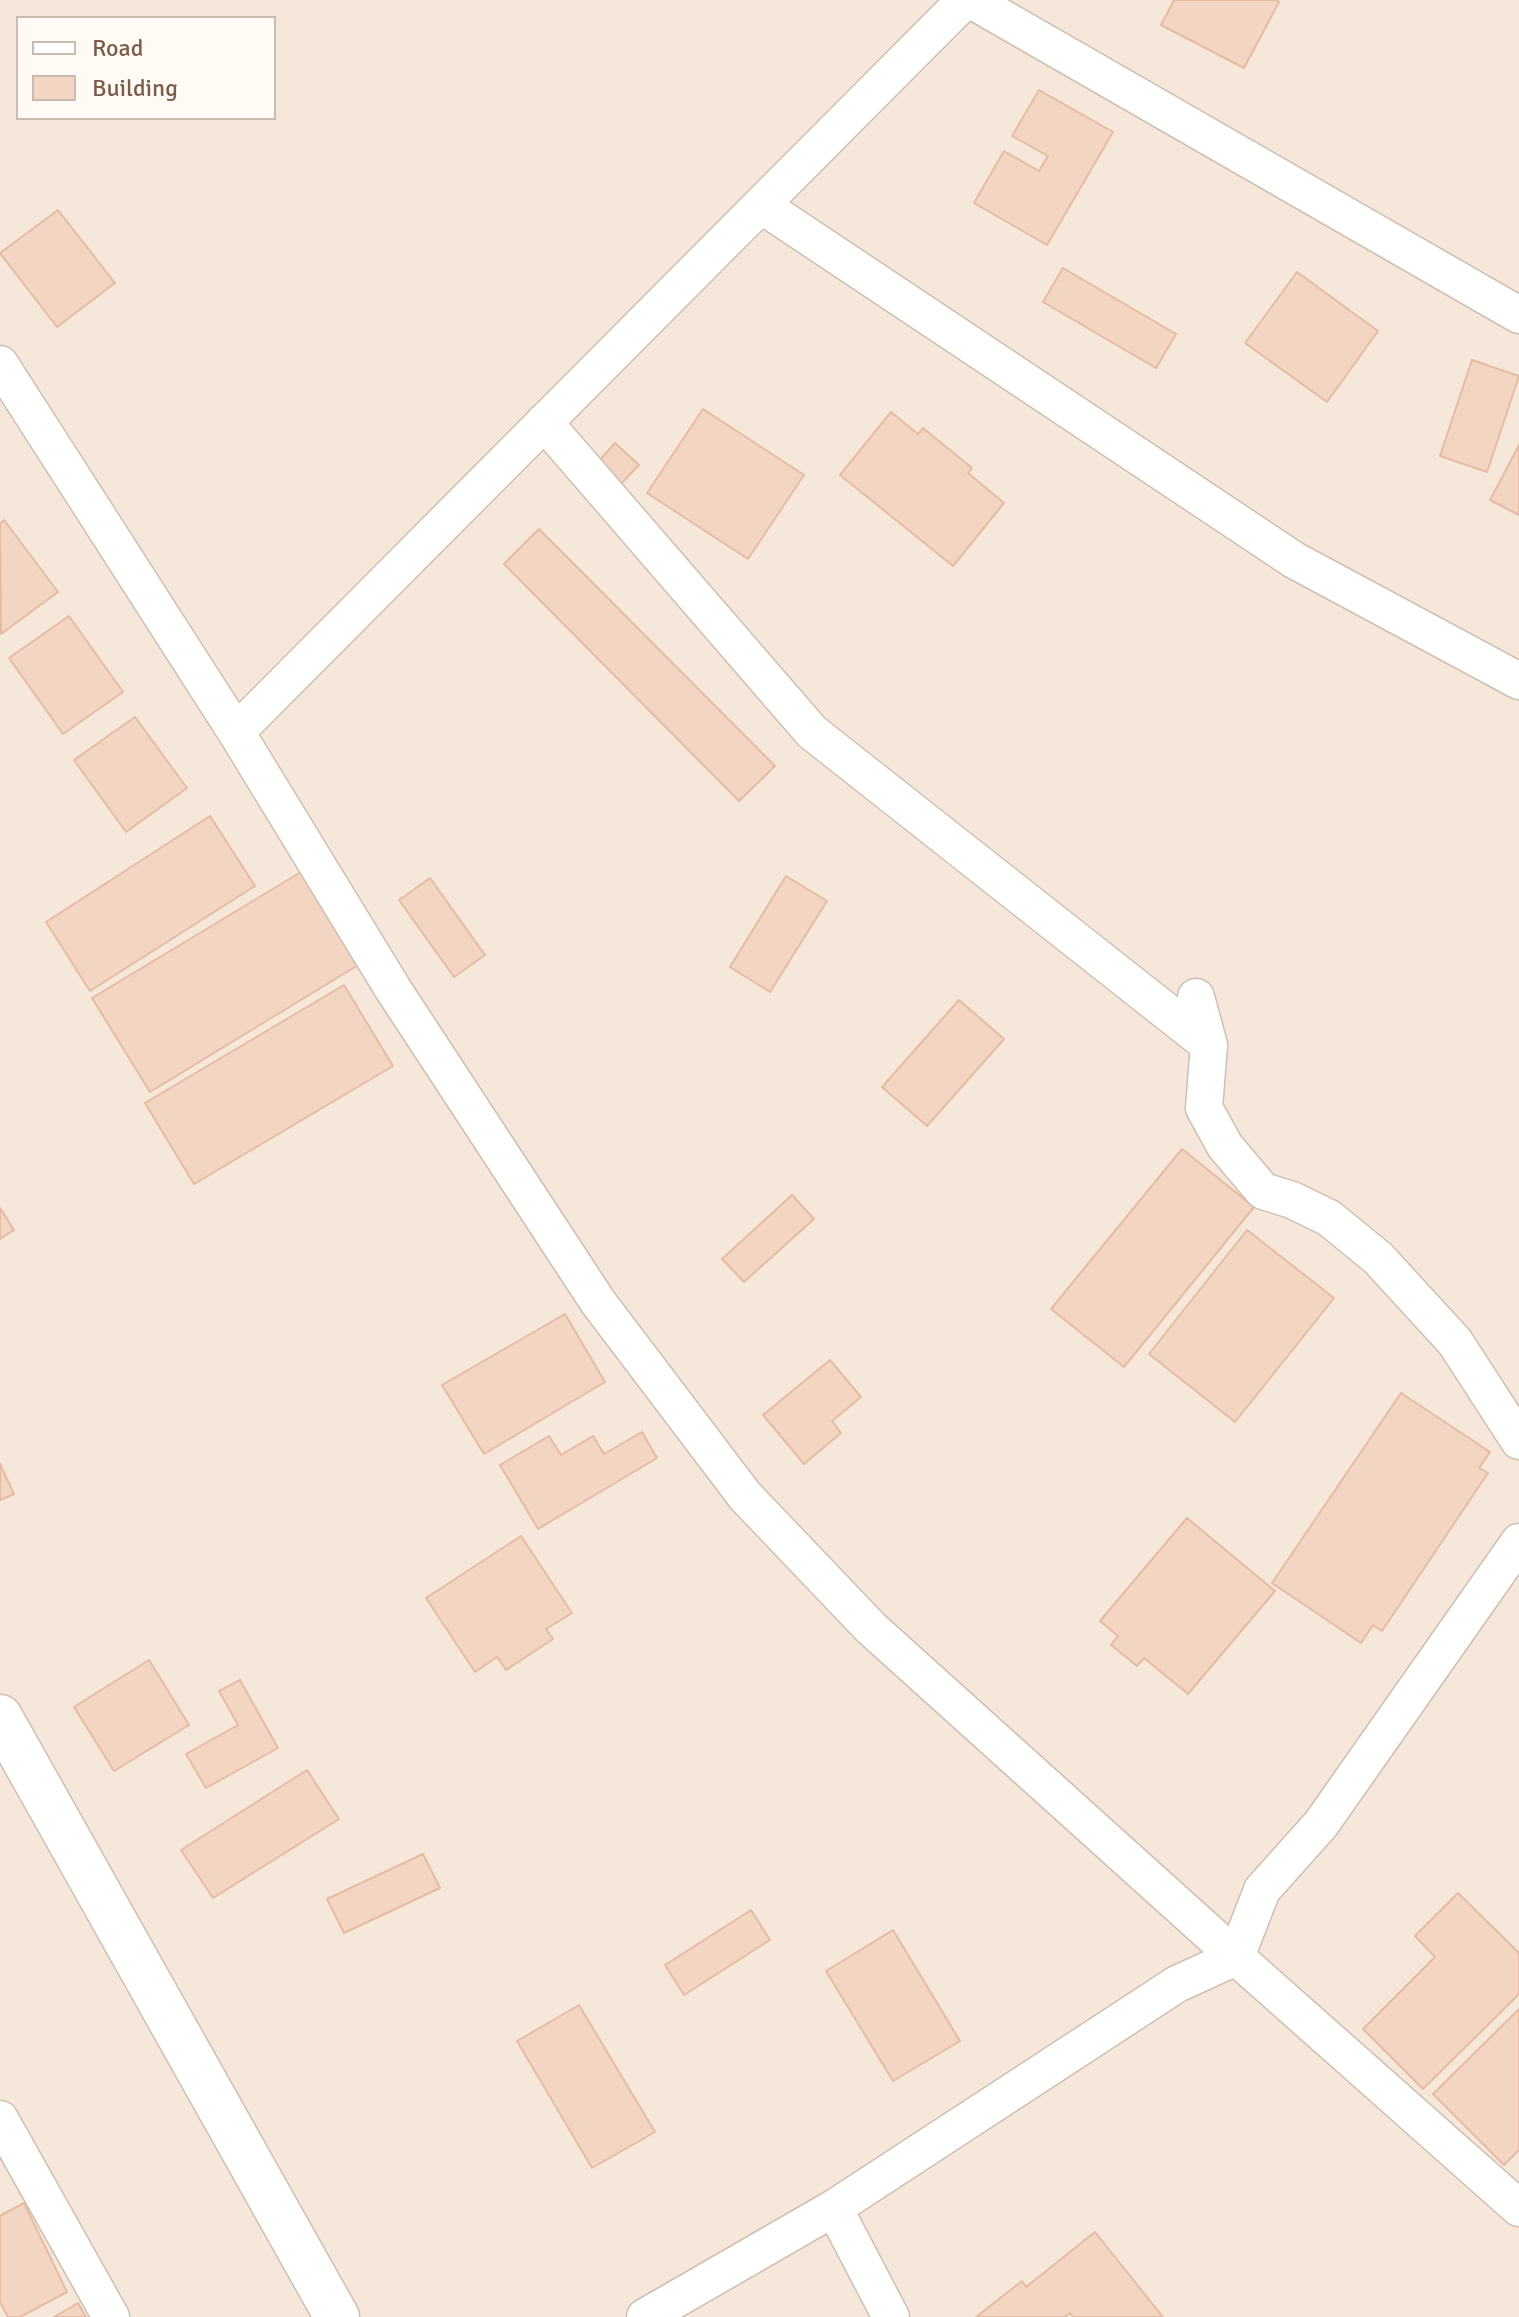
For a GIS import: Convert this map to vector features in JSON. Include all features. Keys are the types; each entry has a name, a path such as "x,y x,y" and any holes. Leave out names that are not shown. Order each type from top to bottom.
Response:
{"street":[{"path":"236,732 968,0 1519,315"},
{"path":"761,205 1294,560 1519,681"},
{"path":"0,364 236,732 393,989 598,1302 745,1496 871,1628 1519,2208"},
{"path":"544,422 812,732 1209,1045"},
{"path":"1196,997 1209,1045 1204,1108 1225,1146 1263,1191 1292,1200 1329,1218 1378,1258 1455,1342 1519,1441"},
{"path":"645,2317 834,2208 1177,1984 1236,1957 1262,1890 1321,1824 1519,1542"},
{"path":"0,1717 337,2317"},
{"path":"0,2119 111,2317"},
{"path":"834,2208 891,2317"}],"shaded area":[{"path":"0,0 1519,0 1519,2317 0,2317"}],"building":[{"path":"1174,0 1279,2 1244,68 1161,25"},
{"path":"1039,90 1113,132 1047,245 974,203 1004,151 1039,171 1048,156 1012,136"},
{"path":"58,210 115,283 57,327 0,253"},
{"path":"1063,268 1176,334 1156,368 1043,302"},
{"path":"1297,272 1378,331 1327,402 1245,343"},
{"path":"1472,360 1519,376 1487,472 1440,456"},
{"path":"703,409 804,475 748,559 647,493"},
{"path":"891,412 918,434 923,428 972,468 968,473 1004,503 953,566 840,475"},
{"path":"615,443 639,465 613,492 590,471"},
{"path":"1519,445 1519,515 1490,500"},
{"path":"4,520 58,592 1,634 0,524"},
{"path":"539,529 775,766 739,801 504,564"},
{"path":"69,616 123,692 63,734 9,658"},
{"path":"135,717 187,788 126,832 74,760"},
{"path":"210,816 255,886 90,991 46,922"},
{"path":"311,866 368,959 150,1092 92,998"},
{"path":"786,876 827,901 770,992 730,967"},
{"path":"430,878 485,955 454,977 399,900"},
{"path":"344,985 393,1066 194,1184 145,1103"},
{"path":"959,1000 1004,1039 927,1126 882,1087"},
{"path":"1182,1149 1254,1207 1124,1367 1051,1309"},
{"path":"792,1195 814,1219 744,1282 722,1259"},
{"path":"0,1208 14,1230 0,1239"},
{"path":"1247,1230 1334,1298 1235,1422 1149,1354"},
{"path":"565,1314 605,1382 484,1454 442,1385"},
{"path":"830,1360 861,1397 832,1421 841,1433 804,1464 763,1415"},
{"path":"1401,1393 1490,1452 1479,1468 1488,1473 1382,1631 1373,1625 1361,1643 1272,1583"},
{"path":"642,1432 657,1458 538,1529 500,1465 549,1436 561,1455 593,1436 604,1454"},
{"path":"0,1464 14,1494 0,1500"},
{"path":"1187,1518 1275,1591 1188,1694 1144,1658 1137,1666 1111,1645 1118,1636 1100,1621"},
{"path":"521,1536 572,1613 546,1629 553,1639 506,1670 497,1657 475,1672 426,1598"},
{"path":"149,1660 189,1725 114,1771 74,1707"},
{"path":"240,1680 278,1748 206,1788 186,1754 238,1725 219,1691"},
{"path":"307,1770 339,1819 213,1898 181,1850"},
{"path":"423,1854 440,1888 344,1933 327,1899"},
{"path":"1458,1893 1519,1953 1519,1994 1423,2089 1363,2029 1435,1957 1415,1936"},
{"path":"751,1910 770,1940 684,1995 665,1965"},
{"path":"893,1930 960,2041 893,2081 826,1971"},
{"path":"579,2005 655,2132 592,2168 517,2041"},
{"path":"1519,2009 1519,2150 1504,2165 1433,2094"},
{"path":"24,2203 67,2292 20,2317 8,2317 0,2302 0,2216"},
{"path":"1095,2232 1163,2317 1073,2317 1070,2313 1065,2317 976,2317 1022,2281 1026,2287"},
{"path":"78,2303 86,2317 54,2317"}]}
